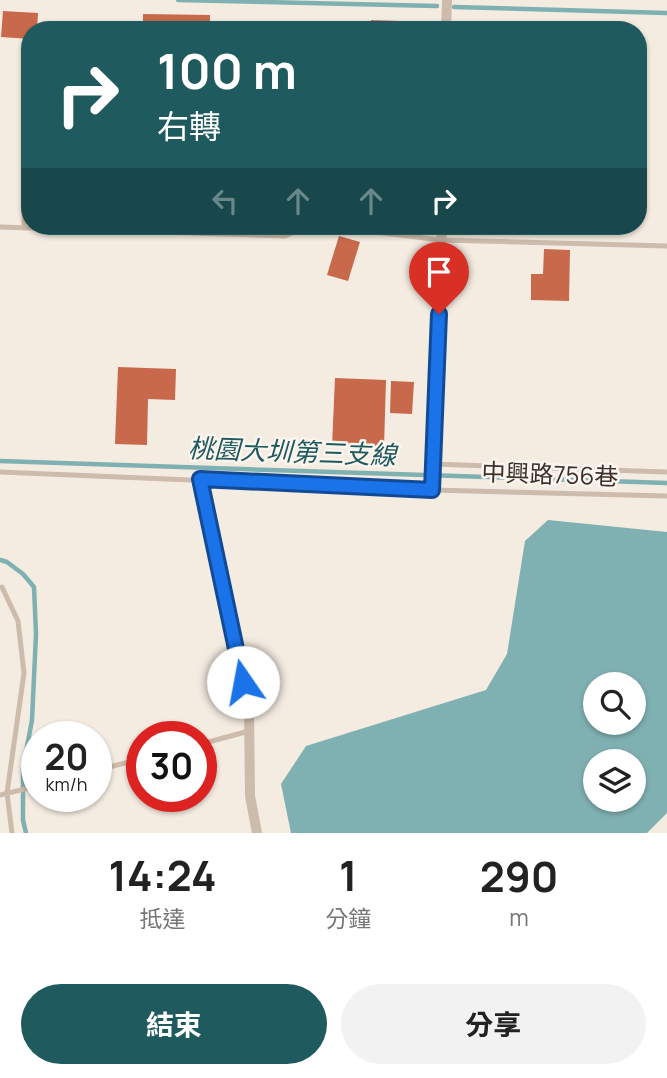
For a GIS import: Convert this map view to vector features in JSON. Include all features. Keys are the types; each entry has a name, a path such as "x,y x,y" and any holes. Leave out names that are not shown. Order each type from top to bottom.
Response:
{"street":[{"path":"446,21 447,0"},
{"path":"432,490 441,235"},
{"path":"200,479 249,708 250,796 257,833"}],"lane":[{"path":"0,227 21,228"},
{"path":"252,235 287,235"},
{"path":"400,235 441,240 667,246"},
{"path":"433,464 667,472"},
{"name":"中興路756巷","path":"0,472 432,490 667,496"},
{"path":"2,587 18,621 24,673 4,794 12,833"},
{"path":"217,740 249,731"}],"water":[{"path":"548,520 667,532 667,813 647,833 291,833 281,784 306,746 486,690 507,654 525,541"}],"building":[{"path":"3,11 38,13 38,21 21,21 21,38 1,37"},
{"path":"143,14 210,15 210,21 143,21"},
{"path":"339,236 360,242 348,281 327,275"},
{"path":"544,249 570,250 569,301 531,300 531,274 543,274"},
{"path":"118,367 176,369 175,400 148,399 147,445 115,444"},
{"path":"335,378 386,380 384,447 332,446"},
{"path":"391,381 414,382 412,414 390,413"}],"waterway":[{"path":"178,0 437,6"},
{"path":"454,7 667,13"},
{"name":"桃園大圳第三支線","path":"0,461 667,483"},
{"path":"0,560 23,574 34,587 36,634 32,720 23,768 23,820 26,833"}],"route":[{"path":"243,682 200,479 432,490 439,314"}]}
